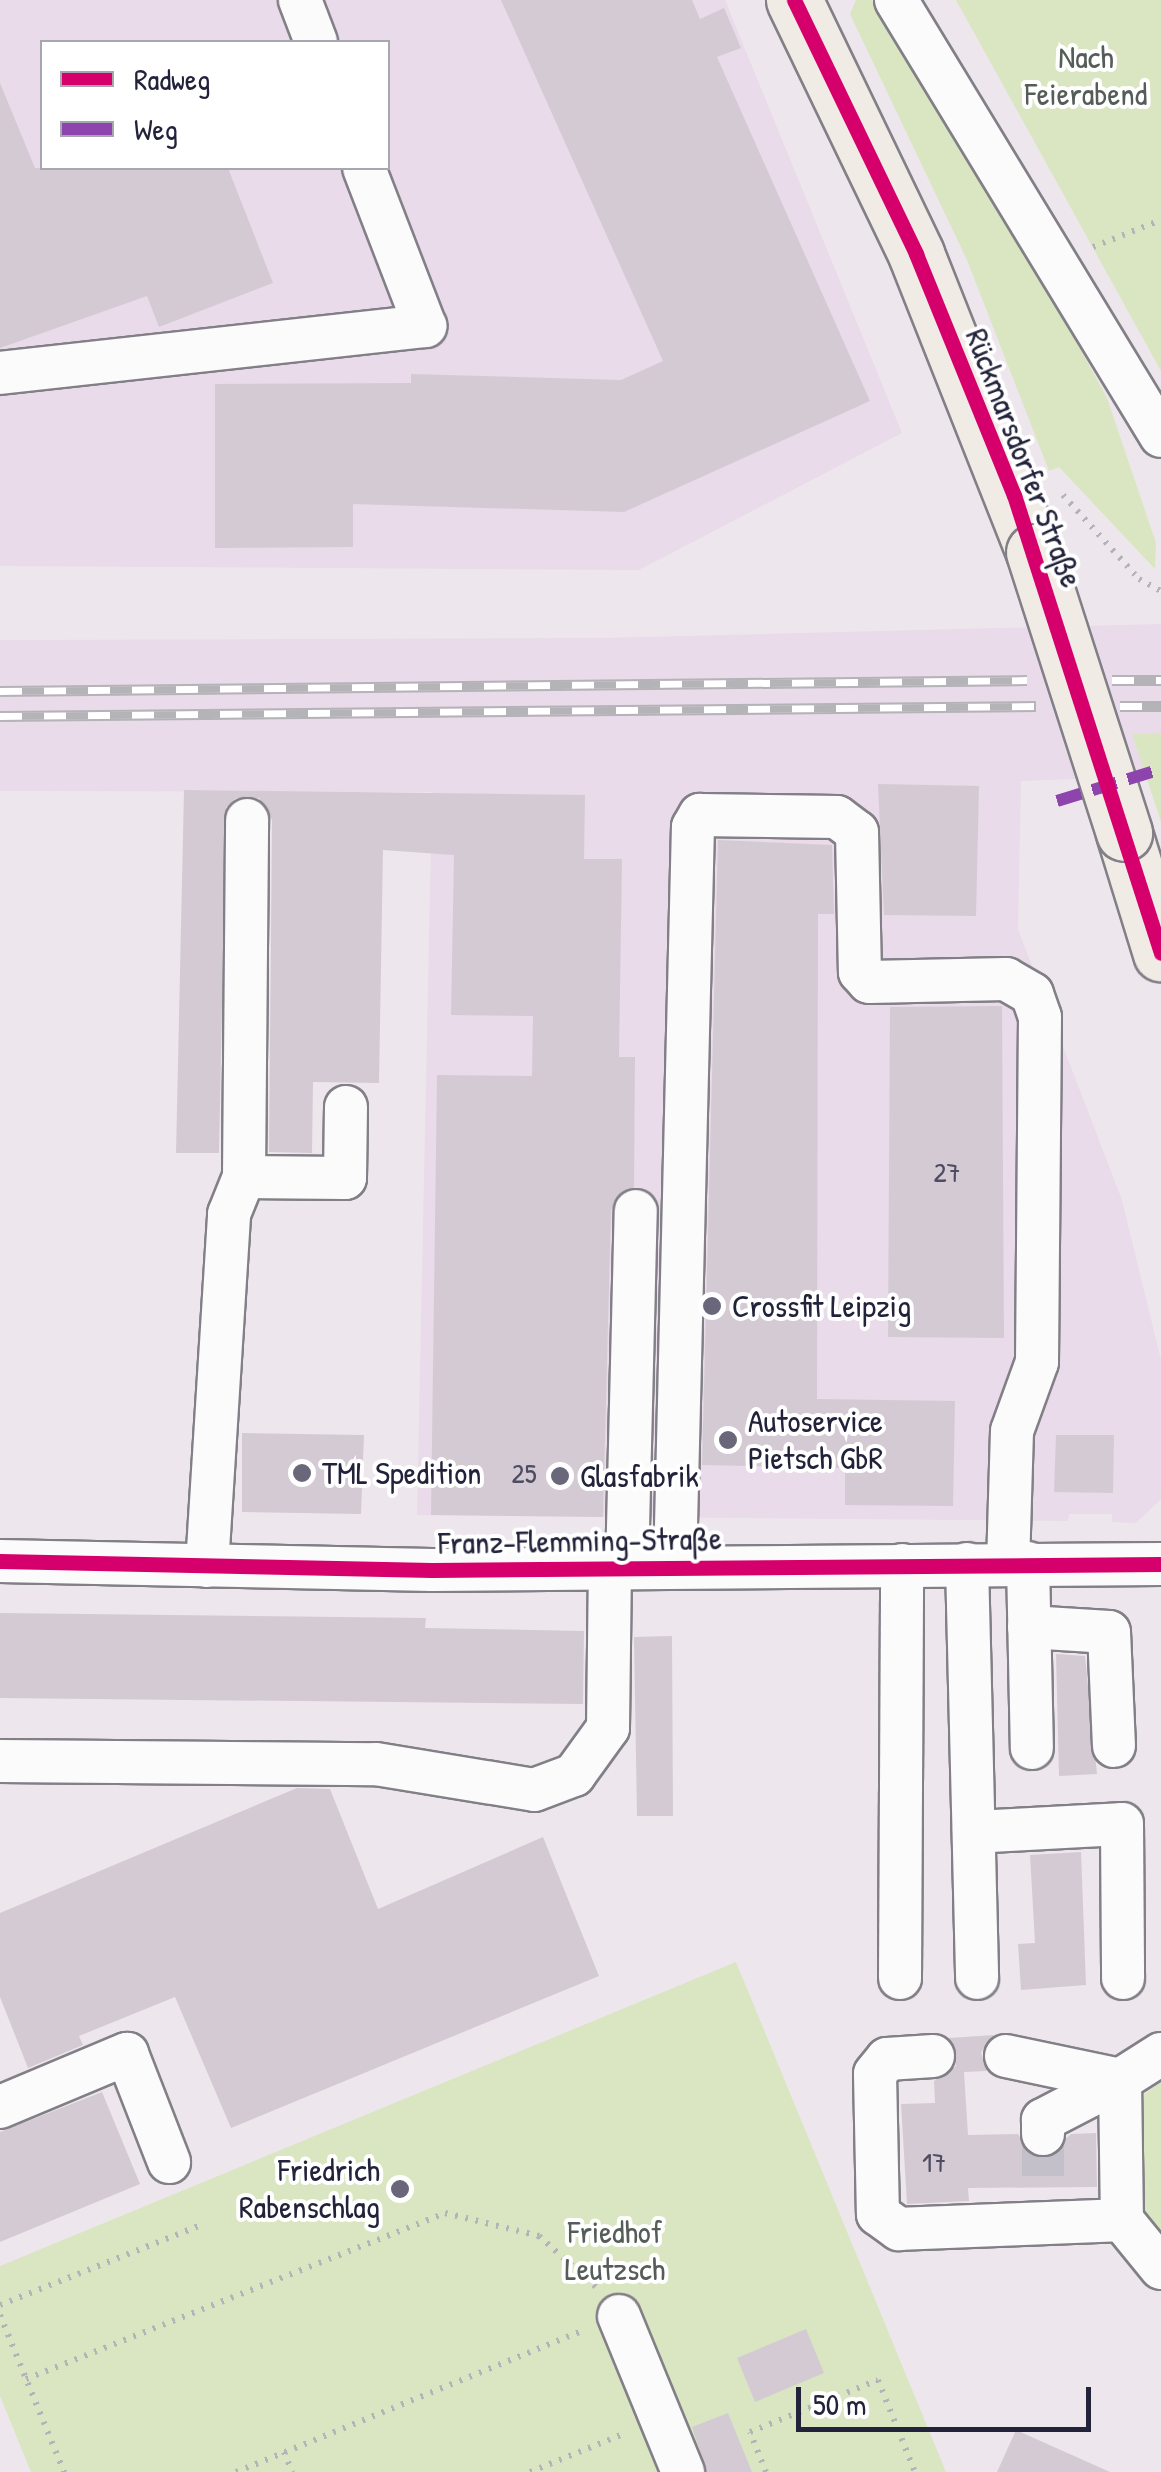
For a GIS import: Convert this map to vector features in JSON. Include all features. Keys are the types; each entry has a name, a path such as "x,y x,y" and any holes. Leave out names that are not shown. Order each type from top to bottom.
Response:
{"main road":[{"name":"Rückmarsdorfer Straße","path":"794,0 916,254 1034,552 1161,952"}],"street":[{"path":"300,0 315,40"},
{"path":"896,0 1161,436"},
{"path":"0,373 425,326 365,170"},
{"path":"675,1567 693,827 700,815 837,817 857,832 860,972 869,982 1006,979 1032,994 1040,1017 1036,1362 1012,1431 974,1832 977,1978"},
{"path":"207,1566 229,1214 244,1176 246,820"},
{"path":"244,1176 345,1178 346,1107"},
{"path":"0,1761 376,1764 534,1790 574,1775 608,1728 636,1211"},
{"name":"Franz-Flemming-Straße","path":"0,1561 618,1568 1161,1564"},
{"path":"1001,1563 1029,1627 1032,1748"},
{"path":"900,1978 902,1564"},
{"path":"1029,1627 1109,1632 1114,1746"},
{"path":"974,1832 1122,1824 1123,1978"},
{"path":"0,2107 127,2054 169,2162"},
{"path":"1043,2134 1043,2120 1161,2054"},
{"path":"933,2056 887,2059 875,2074 878,2214 899,2229 1043,2204 1122,2220"},
{"path":"1006,2056 1120,2080"},
{"path":"1120,2080 1122,2220 1161,2268"},
{"path":"620,2316 684,2472"}],"path":[{"path":"1058,261 1161,220"},
{"path":"1071,504 1139,579 1161,591"},
{"path":"26,2379 445,2213 539,2236 578,2263 620,2316 236,2472"},
{"path":"0,2305 199,2226"},
{"path":"0,2316 64,2472"},
{"path":"766,2472 750,2432 878,2380 915,2472"},
{"path":"530,2472 661,2418"},
{"path":"284,2452 292,2472"}],"shaded area":[{"path":"0,0 725,0 902,433 639,570 0,566"},
{"path":"1161,624 1161,776 1021,781 1018,929 1122,1200 1161,1360 1161,1499 1136,1523 1112,1522 1112,1514 1069,1514 1068,1521 417,1515 432,792 0,791 0,640 604,638"}],"green space":[{"path":"856,0 872,0 1009,218 1107,398 1156,543 1155,569 1059,467 1049,471 967,260 850,14"},
{"name":"Nach Feierabend","path":"956,0 1161,0 1161,371"},
{"path":"1161,733 1161,822 1132,734"},
{"name":"Friedhof Leutzsch","path":"736,1962 946,2472 31,2472 0,2396 0,2266"},
{"path":"1161,2082 1161,2236 1137,2208 1135,2101"}],"building":[{"path":"501,0 692,0 700,19 724,8 741,48 717,57 870,401 624,512 353,504 353,547 215,548 215,384 411,383 411,374 621,380 663,361"},
{"path":"0,83 35,168 40,170 229,170 273,283 159,327 147,296 0,348"},
{"path":"878,784 979,786 976,916 884,915"},
{"path":"184,790 585,795 584,859 622,859 619,1057 635,1057 634,1187 611,1210 603,1517 431,1515 437,1075 532,1076 533,1016 451,1015 454,855 383,850 379,1083 313,1082 312,1153 269,1152 272,820 259,798 236,798 226,807 219,1153 176,1153"},
{"path":"718,840 832,845 834,914 818,914 817,1399 955,1401 953,1506 845,1505 845,1468 702,1465"},
{"path":"1002,1006 1004,1338 888,1337 890,1007"},
{"name":"TML Spedition","path":"242,1433 364,1435 361,1514 242,1512"},
{"path":"1056,1435 1114,1435 1113,1493 1054,1492"},
{"path":"0,1613 426,1618 425,1628 584,1631 583,1704 0,1698"},
{"path":"672,1636 673,1816 637,1816 634,1637"},
{"path":"1056,1654 1085,1656 1097,1774 1059,1776"},
{"path":"297,1788 330,1789 378,1909 543,1837 599,1976 231,2128 175,1997 79,2036 83,2045 28,2068 0,1997 0,1913"},
{"path":"1081,1852 1086,1985 1021,1990 1018,1944 1035,1943 1030,1855"},
{"path":"994,2035 981,2052 987,2071 964,2072 968,2135 1018,2134 1030,2155 1044,2159 1071,2134 1096,2133 1097,2187 968,2188 969,2201 907,2204 901,2104 935,2103 934,2081 956,2066 949,2038"},
{"path":"102,2092 140,2184 0,2242 0,2132"},
{"path":"806,2329 824,2373 755,2402 737,2358"},
{"path":"728,2413 752,2472 707,2472 692,2427"},
{"path":"1016,2430 1110,2472 997,2472"}],"tunnel":[{"path":"1043,2134 1043,2187"}],"railway":[{"path":"0,691 1027,680"},
{"path":"1112,680 1161,680"},
{"path":"0,716 1036,706"},
{"path":"1120,706 1161,706"}],"marked path":[{"path":"1057,801 1161,769"}],"cycle path":[{"path":"794,0 916,254 1014,495 1161,953"},
{"path":"0,1561 432,1570 1161,1564"}],"place":[{"name":"Crossfit Leipzig","path":"712,1306"},
{"name":"Autoservice Pietsch GbR","path":"728,1440"},
{"name":"TML Spedition","path":"302,1473"},
{"name":"Glasfabrik","path":"560,1476"},
{"name":"Friedrich Rabenschlag","path":"400,2189"}]}
